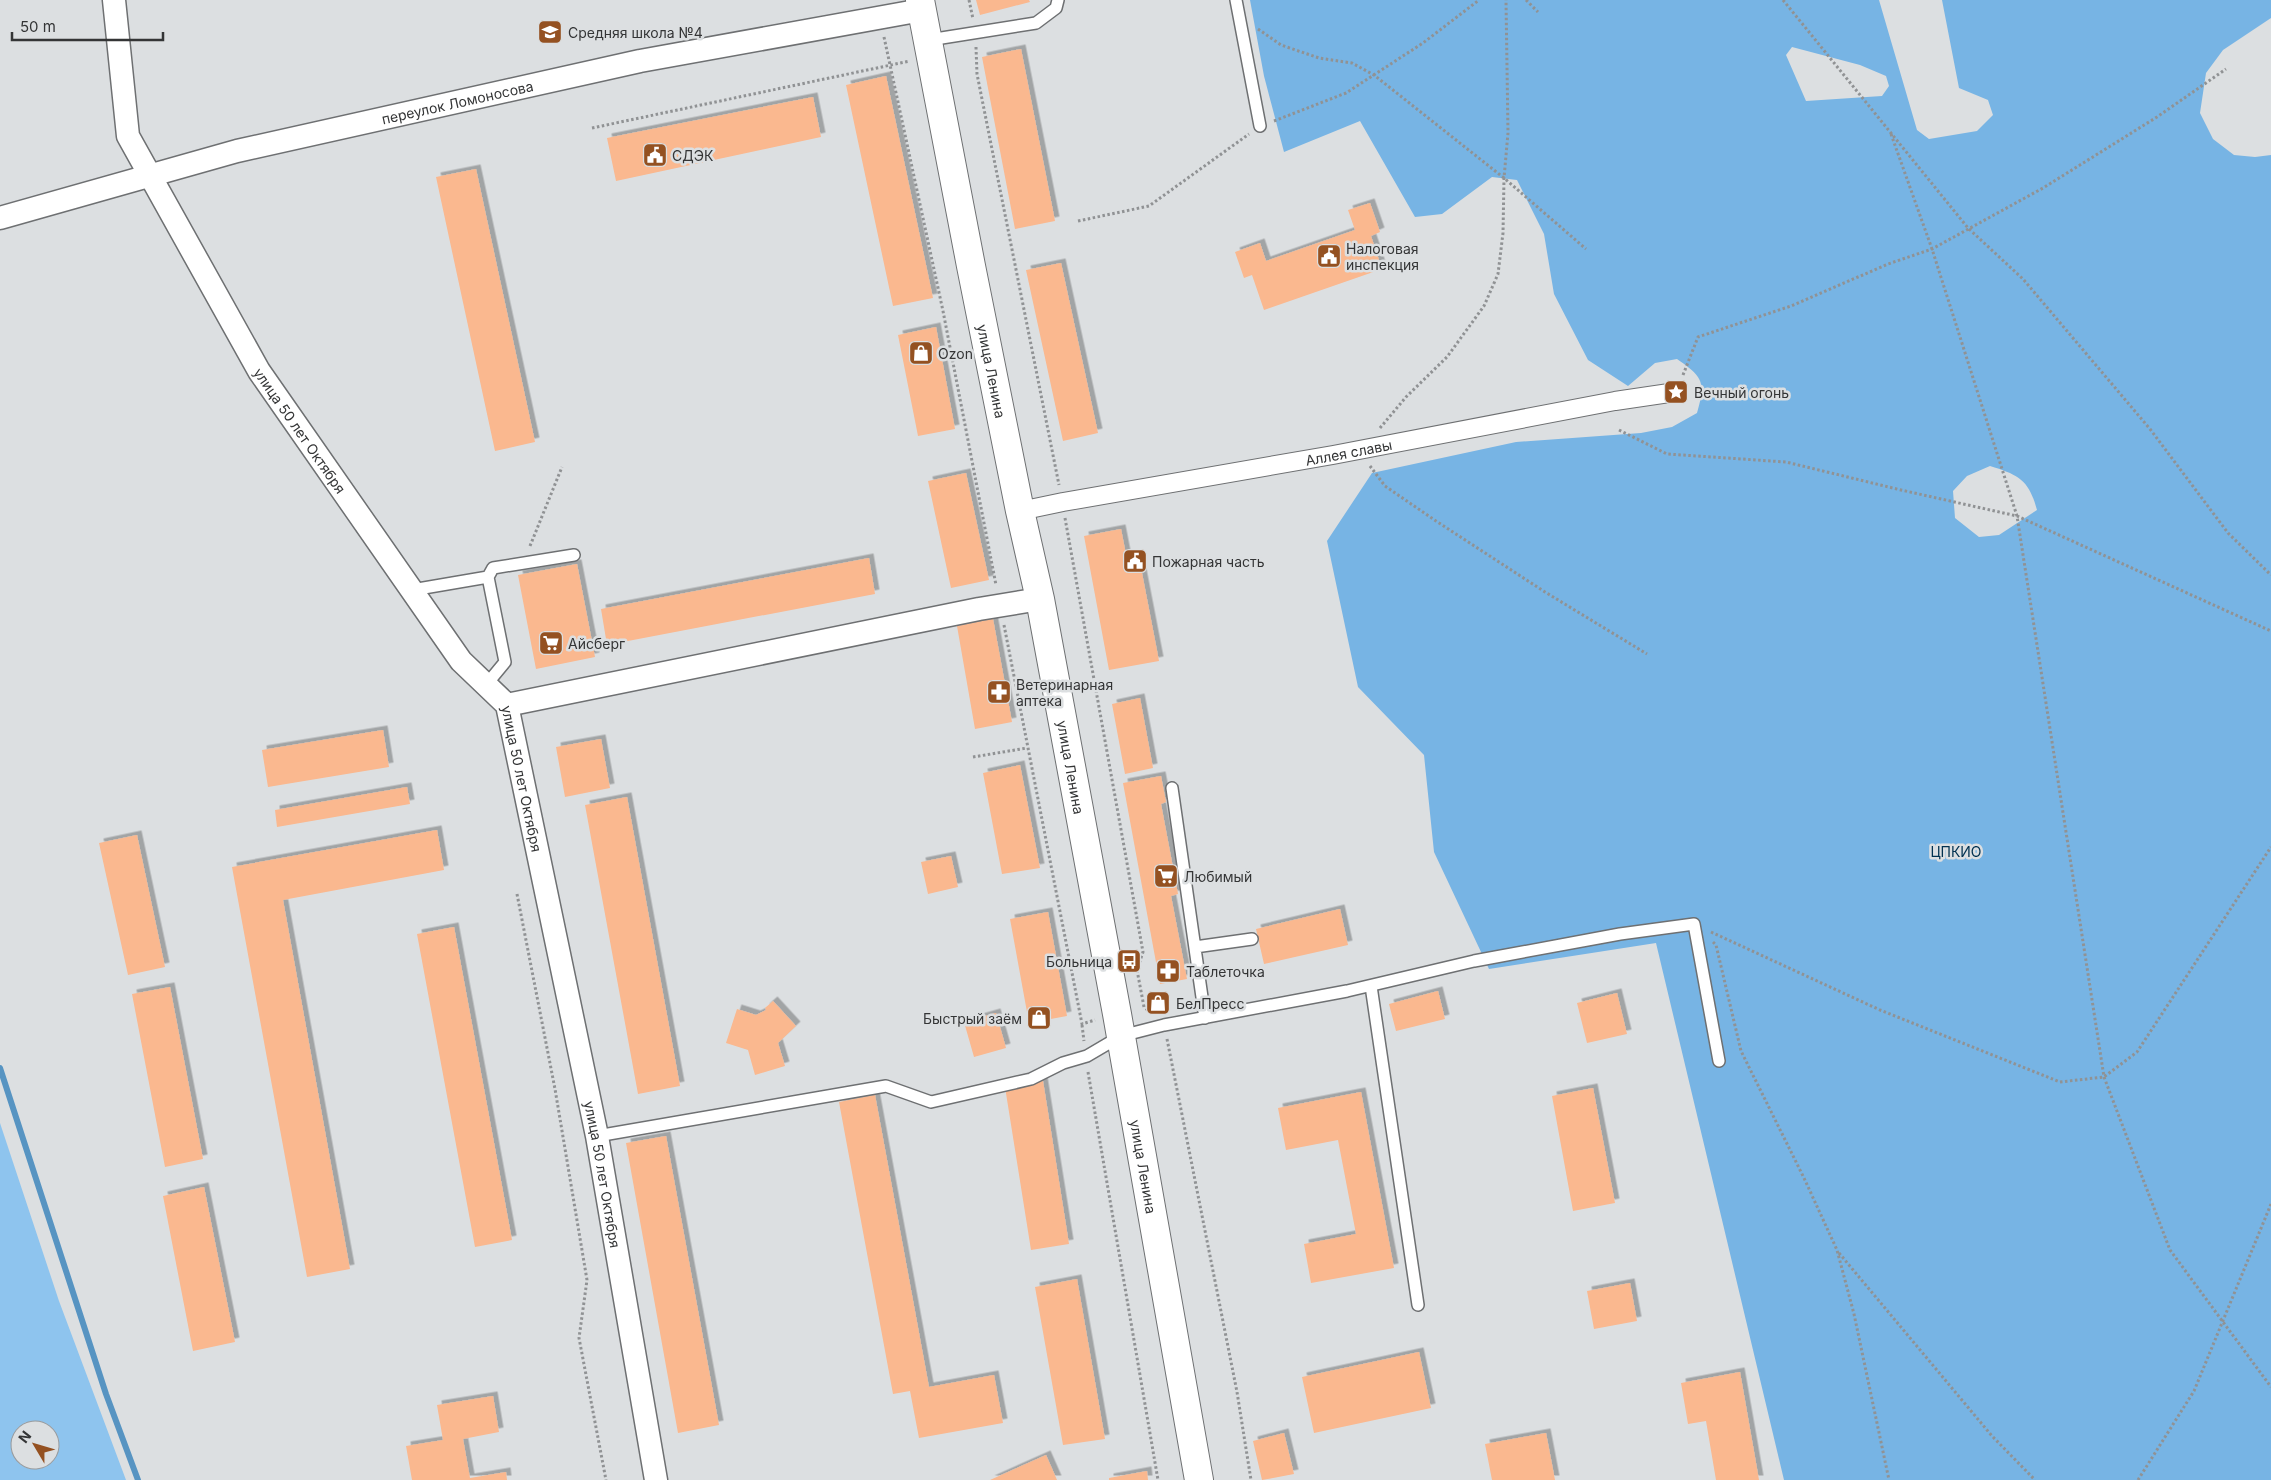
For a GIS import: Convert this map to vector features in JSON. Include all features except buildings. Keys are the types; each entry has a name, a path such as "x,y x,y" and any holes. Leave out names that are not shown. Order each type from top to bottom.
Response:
{"street":[{"name":"улица 50 лет Октября","path":"114,0 128,136 259,371 461,661 507,705 597,1136 656,1480"},
{"name":"переулок Ломоносова","path":"0,218 237,151 640,61 879,18 921,5"},
{"name":"улица Ленина","path":"921,5 1020,511 1040,599 1119,1025 1199,1480"},
{"name":"Аллея славы","path":"1020,511 1615,401 1676,392"},
{"path":"507,705 1040,599"}],"lane":[{"path":"930,48 976,32 1036,23 1056,8 1058,0"},
{"path":"1236,0 1260,126"},
{"path":"486,685 505,662 488,577 493,568 574,555"},
{"path":"412,590 488,577"},
{"path":"1172,788 1205,1018"},
{"path":"597,1136 886,1086 931,1102 1031,1080 1063,1063 1087,1056 1119,1025 1164,1025 1205,1018 1371,986 1484,960 1620,934 1694,924 1719,1061"},
{"path":"1195,947 1252,939"},
{"path":"1371,986 1418,1305"}],"path":[{"path":"1078,221 1149,206 1260,126 1346,94 1422,43 1479,0"},
{"path":"1506,0 1508,133 1504,178 1503,233 1498,274 1484,306 1447,357 1406,397 1381,426 1369,448 1369,464 1385,486 1545,592 1647,654"},
{"path":"1526,0 1538,12"},
{"path":"1783,0 1968,228 2023,280 2150,429 2228,533 2271,575"},
{"path":"1239,16 1281,45 1319,58 1352,63 1374,75 1504,178 1586,249"},
{"path":"879,18 892,64 943,311 1082,1024 1119,1025 1144,1007"},
{"path":"976,32 977,74 1063,502 1143,952 1137,970 1144,1007 1164,1025 1237,1392 1251,1480"},
{"path":"592,128 892,64 930,48"},
{"path":"968,50 976,48"},
{"path":"1676,392 1698,338 1791,306 1888,264 1932,249 2051,183 2157,117 2226,69"},
{"path":"1891,134 1932,249 2017,516 2104,1077 2170,1250 2271,1387"},
{"path":"1619,430 1667,454 1786,462 2017,516 2271,631"},
{"path":"523,563 562,467"},
{"path":"972,757 1027,748"},
{"path":"1694,924 1880,1010 2060,1082 2104,1077 2137,1052 2271,847"},
{"path":"518,894 555,1088 587,1280 579,1338 606,1480"},
{"path":"1694,924 1716,945 1741,1051 1804,1178 1837,1250 1854,1314 1889,1480"},
{"path":"1087,1056 1088,1077 1158,1480"},
{"path":"2138,1480 2194,1391 2271,1204"},
{"path":"1837,1250 1992,1436 2035,1480"}],"shaded area":[{"path":"0,1123 59,1301 126,1480 0,1480"}],"green space":[{"name":"ЦПКИО","path":"1250,0 1879,0 1917,130 1929,139 1977,131 1993,115 1988,100 1959,88 1942,0 2271,0 2271,18 2223,50 2206,73 2200,113 2213,139 2234,155 2255,157 2271,155 2271,1480 1784,1480 1656,943 1489,969 1434,852 1424,755 1358,687 1327,541 1372,473 1516,442 1641,433 1672,427 1697,413 1701,394 1700,381 1692,371 1677,359 1655,363 1628,386 1588,360 1554,294 1544,234 1517,180 1492,177 1442,214 1415,217 1360,121 1284,152 1264,76","holes":["1792,47 1860,65 1886,76 1889,86 1882,96 1806,101 1786,55","1990,466 2008,472 2021,480 2030,492 2037,510 1999,535 1979,537 1955,518 1953,491 1967,476"]}],"waterway":[{"path":"0,1068 106,1394 138,1480"}],"place":[{"name":"Средняя школа №4","path":"550,32"},
{"name":"СДЭК","path":"655,155"},
{"name":"Налоговая инспекция","path":"1329,256"},
{"name":"Ozon","path":"921,353"},
{"name":"Вечный огонь","path":"1676,392"},
{"name":"Пожарная часть","path":"1135,561"},
{"name":"Айсберг","path":"551,643"},
{"name":"Ветеринарная аптека","path":"999,692"},
{"name":"Любимый","path":"1166,876"},
{"name":"Больница","path":"1129,961"},
{"name":"Таблеточка","path":"1168,971"},
{"name":"БелПресс","path":"1158,1003"},
{"name":"Быстрый заём","path":"1039,1018"}]}
